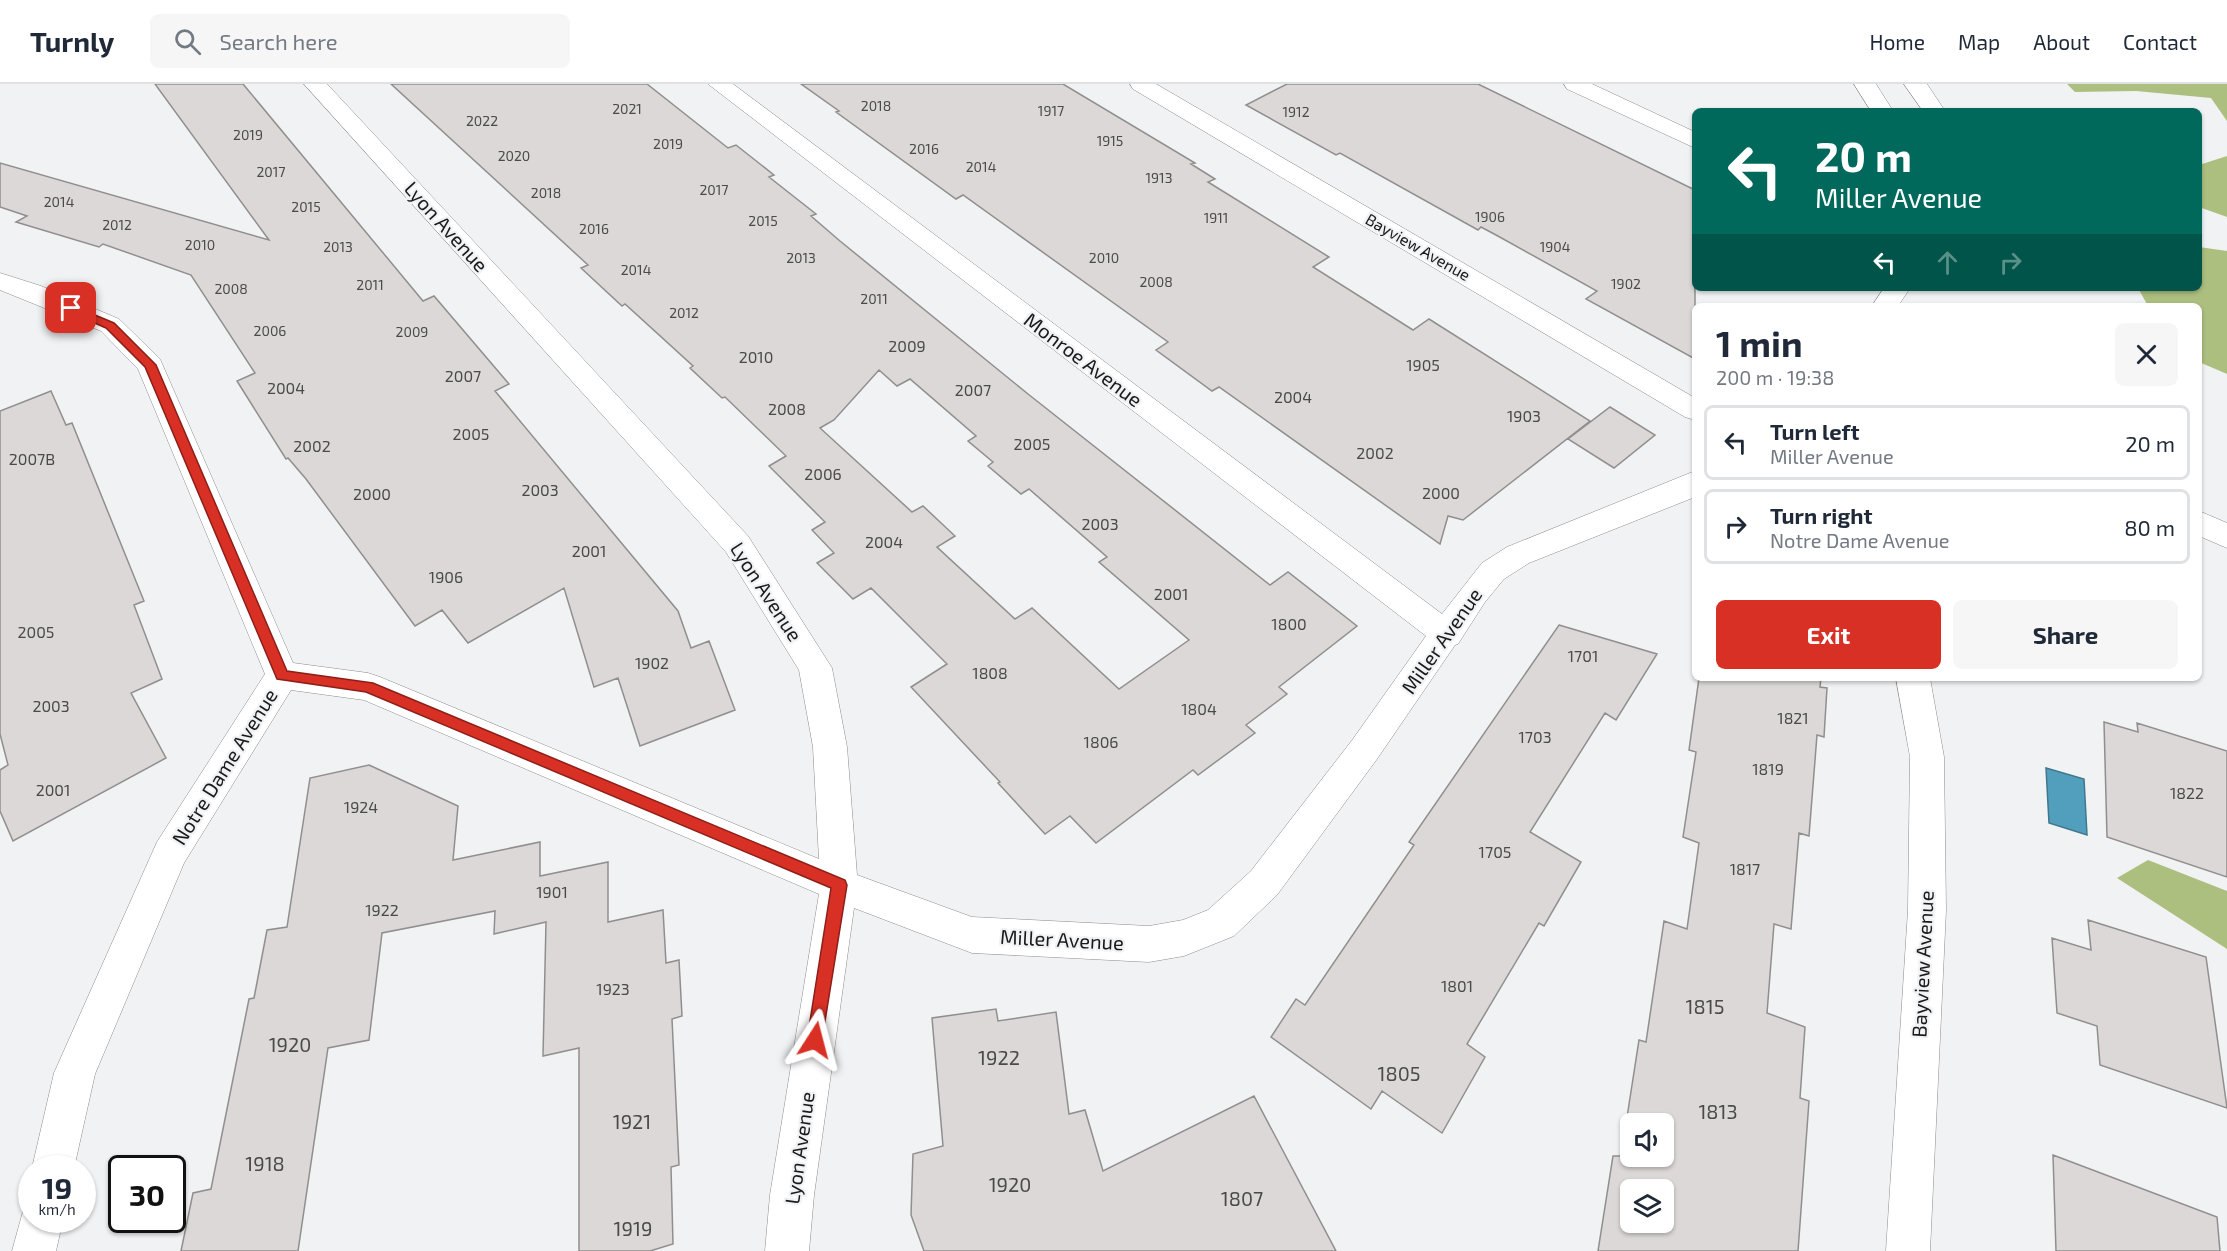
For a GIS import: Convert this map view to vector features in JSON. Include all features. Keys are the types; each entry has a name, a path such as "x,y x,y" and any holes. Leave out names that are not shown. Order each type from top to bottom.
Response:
{"street":[{"name":"Lyon Avenue","path":"315,84 737,544 815,668 830,747 839,885 792,1195 788,1251"},
{"name":"Monroe Avenue","path":"719,84 1447,635"},
{"name":"Bayview Avenue","path":"1141,84 1692,408"},
{"path":"1575,84 1692,140"},
{"path":"1865,84 1876,97 1881,108"},
{"path":"1915,84 1932,108"},
{"name":"Notre Dame Avenue","path":"0,281 32,291 110,325 150,365 282,675 170,854 75,1073 56,1155"},
{"name":"Miller Avenue","path":"282,675 368,687 839,885 972,935 1149,944 1184,938 1221,923 1264,883 1493,572 1518,555 1692,485"},
{"path":"2202,524 2227,537"},
{"name":"Bayview Avenue","path":"1908,1251 1927,910 1927,758 1914,681"},
{"path":"34,1251 38,1233"}],"green space":[{"path":"2067,84 2227,84 2227,121 2211,98 2136,91 2075,92"},
{"path":"2227,156 2227,217 2202,208 2202,164"},
{"path":"2202,247 2227,251 2227,374 2202,363 2202,303 2146,303 2140,291 2202,291"},
{"path":"2148,860 2227,891 2227,949 2117,878"}],"water":[{"path":"2046,768 2084,779 2087,835 2049,823"}],"building":[{"path":"155,84 243,84 423,301 434,296 509,384 495,391 678,611 691,648 709,641 735,710 640,746 618,678 594,687 564,588 468,643 442,610 415,626 306,479 288,458 286,459 237,381 255,373 191,275 103,244 99,247 16,222 27,216 0,207 0,163 269,240"},
{"path":"391,84 647,84 728,148 736,145 774,175 769,177 816,214 811,216 840,241 1028,394 1270,585 1288,572 1357,626 1279,687 1287,694 1246,725 1255,733 1198,775 1193,770 1096,843 1070,816 1045,834 911,687 947,664 871,588 853,599 817,563 834,553 812,530 825,522 769,466 786,456 725,397 722,398 690,368 693,366 625,304 622,306 581,268 588,265","holes":["879,370 897,386 910,379 976,436 968,441 993,462 988,466 1021,494 1029,489 1107,557 1099,562 1189,640 1119,689 1032,608 1015,619 937,547 955,536 923,506 912,512 820,428 834,420"]},
{"path":"801,84 1063,84 1195,163 1191,164 1215,179 1208,182 1329,257 1313,267 1413,330 1429,319 1590,421 1463,520 1448,516 1440,544 1219,387 1212,391 1156,350 1168,342 963,195 956,199"},
{"path":"1287,84 1478,84 1692,189 1692,291 1695,291 1695,303 1692,303 1692,357 1586,299 1597,291 1481,227 1478,230 1340,153 1336,155 1246,105"},
{"path":"51,391 66,425 72,423 144,601 134,605 162,679 131,693 166,758 13,841 0,811 0,770 8,765 0,734 0,411"},
{"path":"1610,407 1655,435 1614,468 1568,439"},
{"path":"1559,625 1657,654 1616,720 1605,713 1530,832 1581,862 1544,926 1539,923 1467,1044 1485,1057 1442,1133 1382,1091 1371,1109 1271,1037 1296,999 1305,1005 1414,845 1409,842"},
{"path":"1699,681 1821,681 1820,687 1827,688 1824,737 1817,735 1809,836 1799,833 1791,929 1774,924 1767,1013 1805,1027 1800,1098 1809,1101 1798,1251 1598,1251 1613,1156 1620,1156 1620,1167 1674,1167 1674,1113 1628,1113 1639,1040 1646,1042 1664,921 1687,929 1699,843 1683,837 1696,752 1689,750"},
{"path":"2104,722 2138,732 2137,723 2227,751 2227,877 2107,837"},
{"path":"369,765 458,806 453,860 540,842 540,876 608,862 608,922 663,910 666,963 679,960 682,1016 672,1019 679,1165 671,1167 673,1244 650,1251 579,1251 579,1048 543,1056 546,922 494,934 495,911 382,933 369,1040 328,1048 298,1251 181,1251 193,1193 211,1189 249,999 254,998 267,930 287,927 310,778"},
{"path":"2088,920 2206,957 2227,1108 2100,1065 2097,1026 2057,1013 2052,938 2091,950"},
{"path":"996,1009 998,1021 1056,1012 1069,1114 1085,1110 1103,1171 1254,1096 1336,1251 924,1251 911,1215 913,1154 943,1146 932,1018"},
{"path":"2053,1155 2217,1217 2220,1251 2056,1251"}],"route":[{"path":"71,308 110,325 150,365 282,675 368,687 839,885 815,1040"}]}
